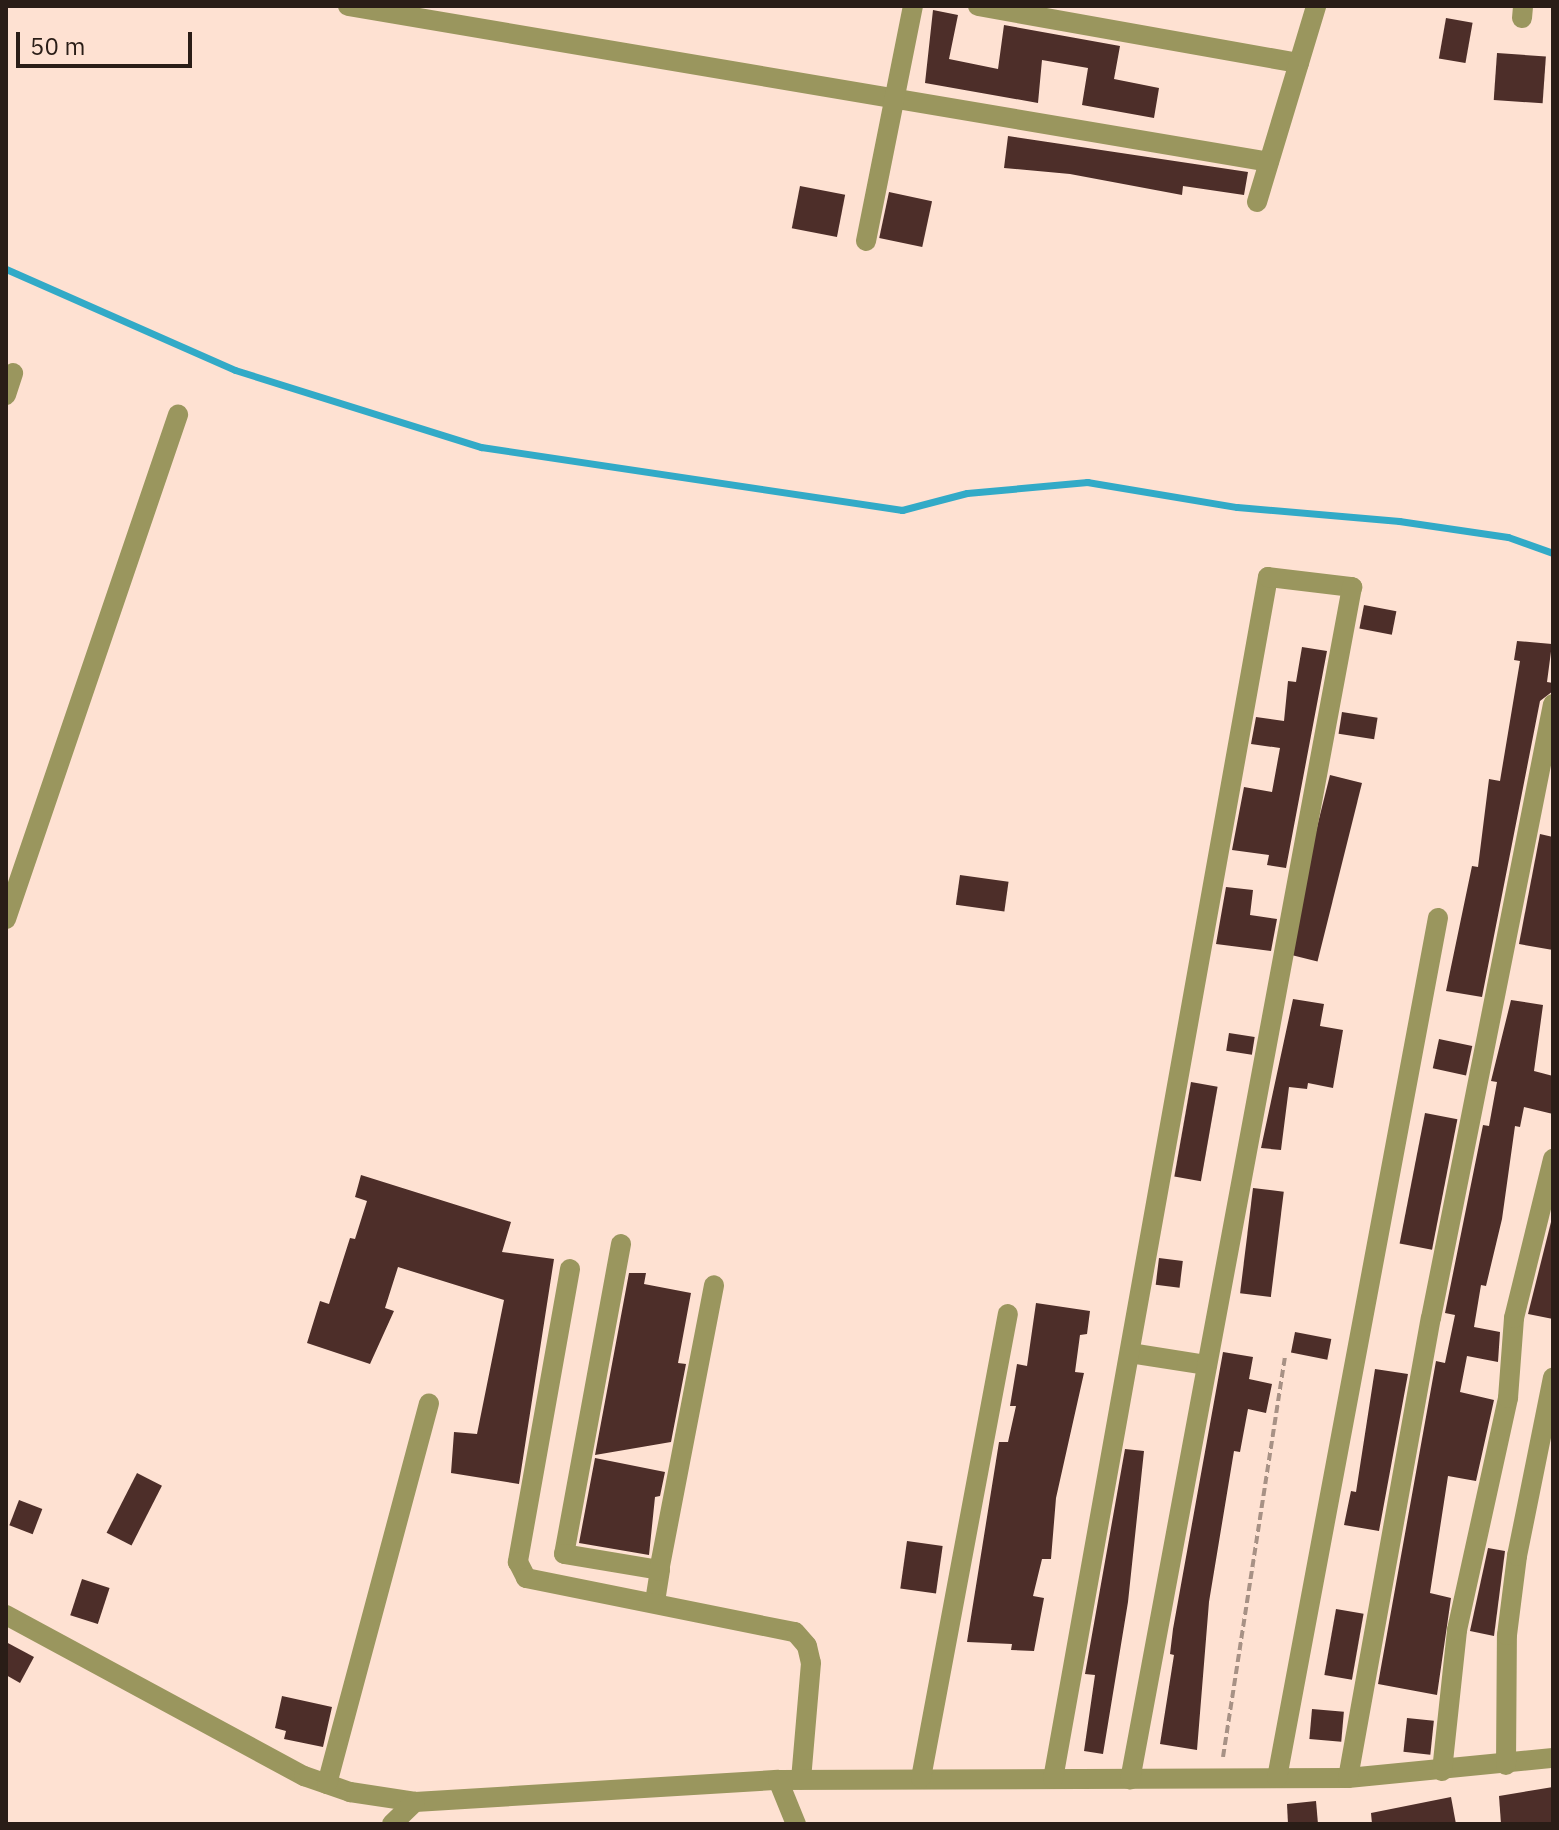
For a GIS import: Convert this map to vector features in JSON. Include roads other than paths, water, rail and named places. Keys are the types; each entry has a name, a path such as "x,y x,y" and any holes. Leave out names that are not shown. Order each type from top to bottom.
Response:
{"street":[{"path":"348,6 894,96 1269,162"},
{"path":"866,241 913,6"},
{"path":"978,6 1299,63"},
{"path":"1257,202 1316,6"},
{"path":"6,395 13,373"},
{"path":"6,919 178,415"},
{"path":"1053,1779 1268,577 1352,587 1130,1780"},
{"path":"1348,1778 1431,1318 1553,704"},
{"path":"1277,1778 1438,918"},
{"path":"1442,1771 1457,1630 1508,1398 1514,1318 1553,1159"},
{"path":"621,1244 564,1554 659,1571"},
{"path":"570,1269 518,1562 526,1578 785,1629 807,1646 811,1663 801,1780"},
{"path":"655,1603 714,1285"},
{"path":"921,1778 1008,1314"},
{"path":"1130,1353 1207,1365"},
{"path":"1506,1765 1509,1619 1553,1378"},
{"path":"327,1784 429,1403"},
{"path":"6,1615 225,1736 327,1784 415,1802 778,1780 1348,1778 1506,1765 1553,1758"},
{"path":"778,1780 796,1824"},
{"path":"392,1824 415,1802"}],"waterway":[{"path":"6,269 235,370 481,447 902,510 967,493 1087,482 1237,507 1399,521 1508,537 1553,553"}]}
